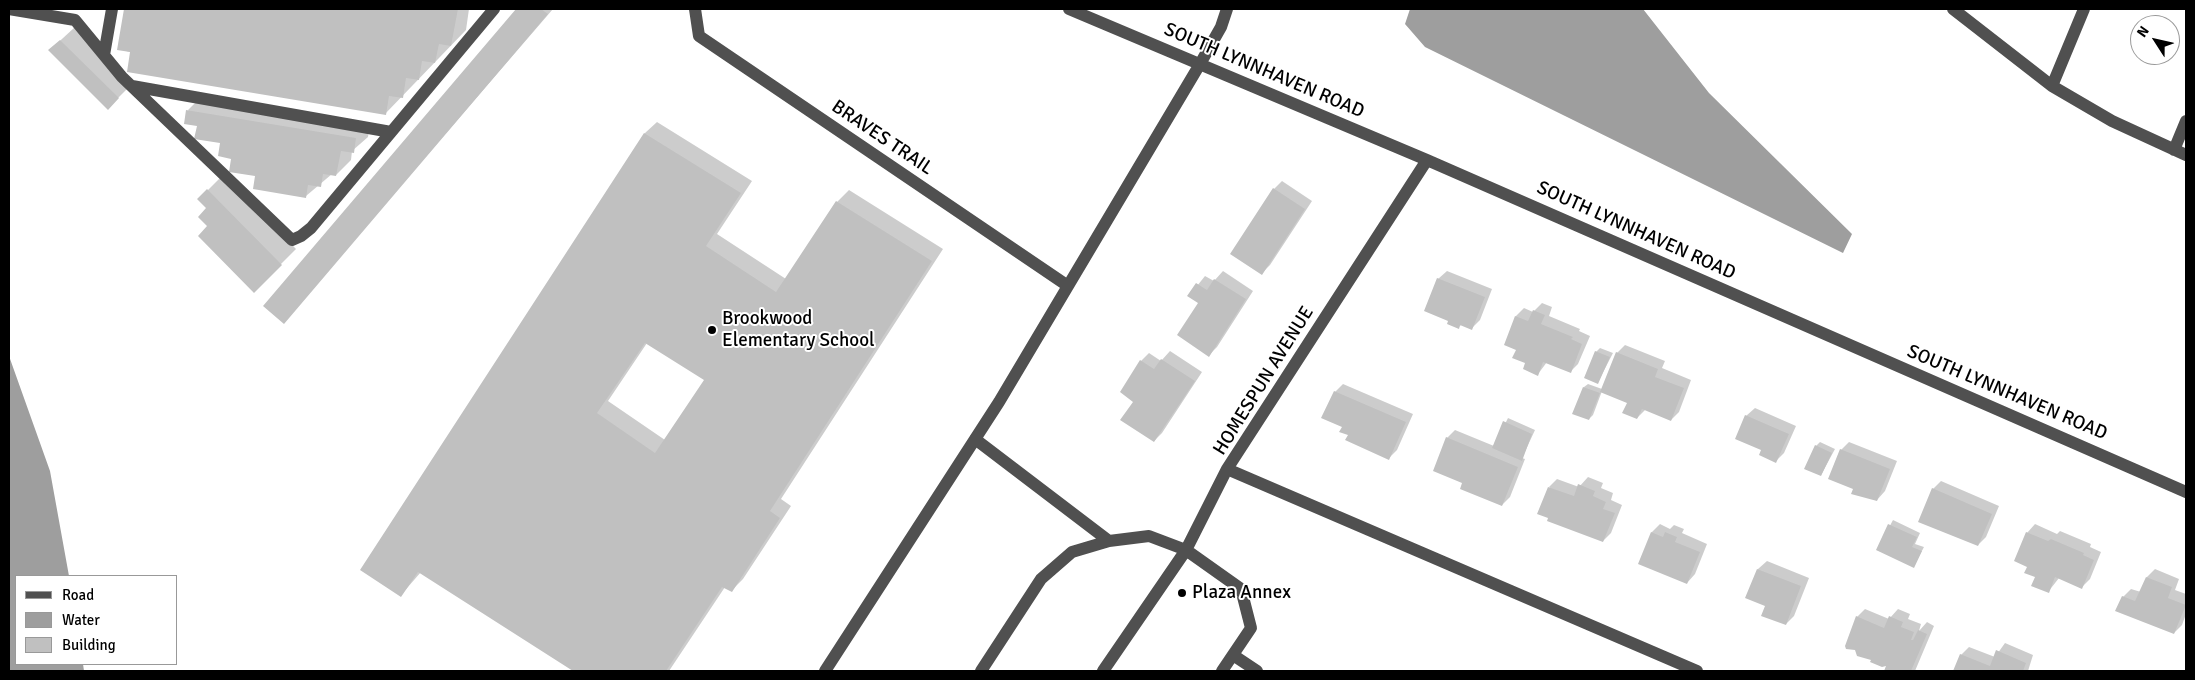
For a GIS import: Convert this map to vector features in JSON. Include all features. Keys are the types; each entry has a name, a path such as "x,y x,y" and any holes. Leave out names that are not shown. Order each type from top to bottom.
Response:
{"street":[{"path":"9,9 74,20 132,86 292,240 311,228 494,9"},
{"path":"104,55 112,9"},
{"name":"BRAVES TRAIL","path":"696,9 699,36 1068,286"},
{"name":"SOUTH LYNNHAVEN ROAD","path":"1069,9 1426,160 2186,492"},
{"path":"824,671 974,439 1068,286 1200,64 1221,27 1227,9"},
{"path":"1952,9 2052,86 2112,121 2186,156"},
{"path":"2052,86 2084,9"},
{"path":"132,86 392,132"},
{"path":"2174,150 2186,121"},
{"name":"HOMESPUN AVENUE","path":"1426,160 1227,469 1697,671"},
{"path":"974,439 1109,541"},
{"path":"1103,671 1186,550 1227,469"},
{"path":"981,671 1041,579 1072,552 1109,541 1149,536 1186,550 1241,589 1250,628 1222,671"},
{"path":"1233,655 1257,671"}],"water":[{"path":"1410,9 1643,9 1709,93 1852,234 1843,253 1425,47 1405,24"},
{"path":"9,356 50,471 69,575 15,575 15,665 83,665 84,671 9,671"}],"building":[{"path":"124,9 458,9 451,46 439,44 435,63 422,61 419,80 406,78 403,98 389,96 386,115 127,72 130,52 117,50"},
{"path":"516,9 541,9 548,14 284,324 263,306"},
{"path":"60,40 119,98 108,110 48,50"},
{"path":"186,110 356,138 354,153 341,151 336,176 323,174 321,187 308,185 306,198 253,189 255,176 229,172 231,159 218,156 220,143 194,139 197,126 184,124"},
{"path":"644,133 741,193 706,246 776,292 836,201 932,261 770,511 780,518 732,592 722,587 666,671 573,671 418,572 401,597 360,570","holes":["645,343 704,380 655,453 597,413"]},
{"path":"1273,188 1305,209 1262,275 1230,254"},
{"path":"207,189 282,265 254,293 198,236 207,226 198,217 206,208 197,199"},
{"path":"1437,278 1485,297 1472,330 1460,325 1459,329 1447,324 1448,321 1424,311"},
{"path":"1214,279 1246,299 1209,357 1177,335 1198,303 1187,296 1196,283 1207,290"},
{"path":"1533,310 1545,315 1541,324 1573,337 1571,339 1582,344 1571,373 1543,362 1538,376 1523,369 1525,363 1512,358 1516,350 1504,345 1515,316 1528,321"},
{"path":"1595,351 1610,357 1598,384 1584,378"},
{"path":"1616,352 1658,369 1655,377 1684,388 1671,421 1642,409 1637,419 1622,413 1627,403 1600,392"},
{"path":"1161,359 1195,381 1154,442 1120,420 1133,402 1120,392 1140,360 1154,369"},
{"path":"1583,387 1600,393 1589,420 1572,414"},
{"path":"1334,391 1406,422 1389,460 1345,440 1348,435 1339,432 1342,427 1321,418"},
{"path":"1745,415 1789,434 1776,463 1759,455 1761,450 1735,439"},
{"path":"1503,421 1532,434 1522,461 1492,448"},
{"path":"1446,437 1518,467 1502,506 1460,489 1462,483 1433,471"},
{"path":"1815,445 1832,453 1821,476 1804,469"},
{"path":"1840,449 1890,469 1877,501 1851,494 1853,489 1828,479"},
{"path":"1578,484 1595,491 1593,496 1606,502 1603,509 1615,513 1603,542 1547,521 1548,518 1537,514 1548,487 1574,496"},
{"path":"1932,488 1992,514 1978,546 1918,522"},
{"path":"1888,524 1917,537 1912,547 1922,551 1914,568 1876,550"},
{"path":"1651,532 1663,537 1665,532 1677,537 1675,542 1700,552 1687,584 1638,564"},
{"path":"2026,532 2048,541 2051,539 2084,553 2083,555 2094,560 2082,589 2055,577 2049,593 2031,586 2035,577 2024,573 2027,567 2014,561"},
{"path":"1757,569 1801,586 1786,625 1761,616 1765,606 1745,598"},
{"path":"2146,577 2172,587 2168,598 2186,605 2174,634 2115,611 2122,596 2135,601"},
{"path":"1856,616 1884,628 1889,616 1903,622 1901,627 1914,632 1911,640 1913,640 1918,630 1927,634 1911,671 1884,671 1886,666 1882,667 1870,662 1871,660 1857,656 1855,650 1846,649 1845,646"},
{"path":"1996,650 2026,663 2023,671 1953,671 1960,654 1990,666"}],"place":[{"name":"Brookwood Elementary School","path":"712,330"},
{"name":"Plaza Annex","path":"1182,593"}]}
